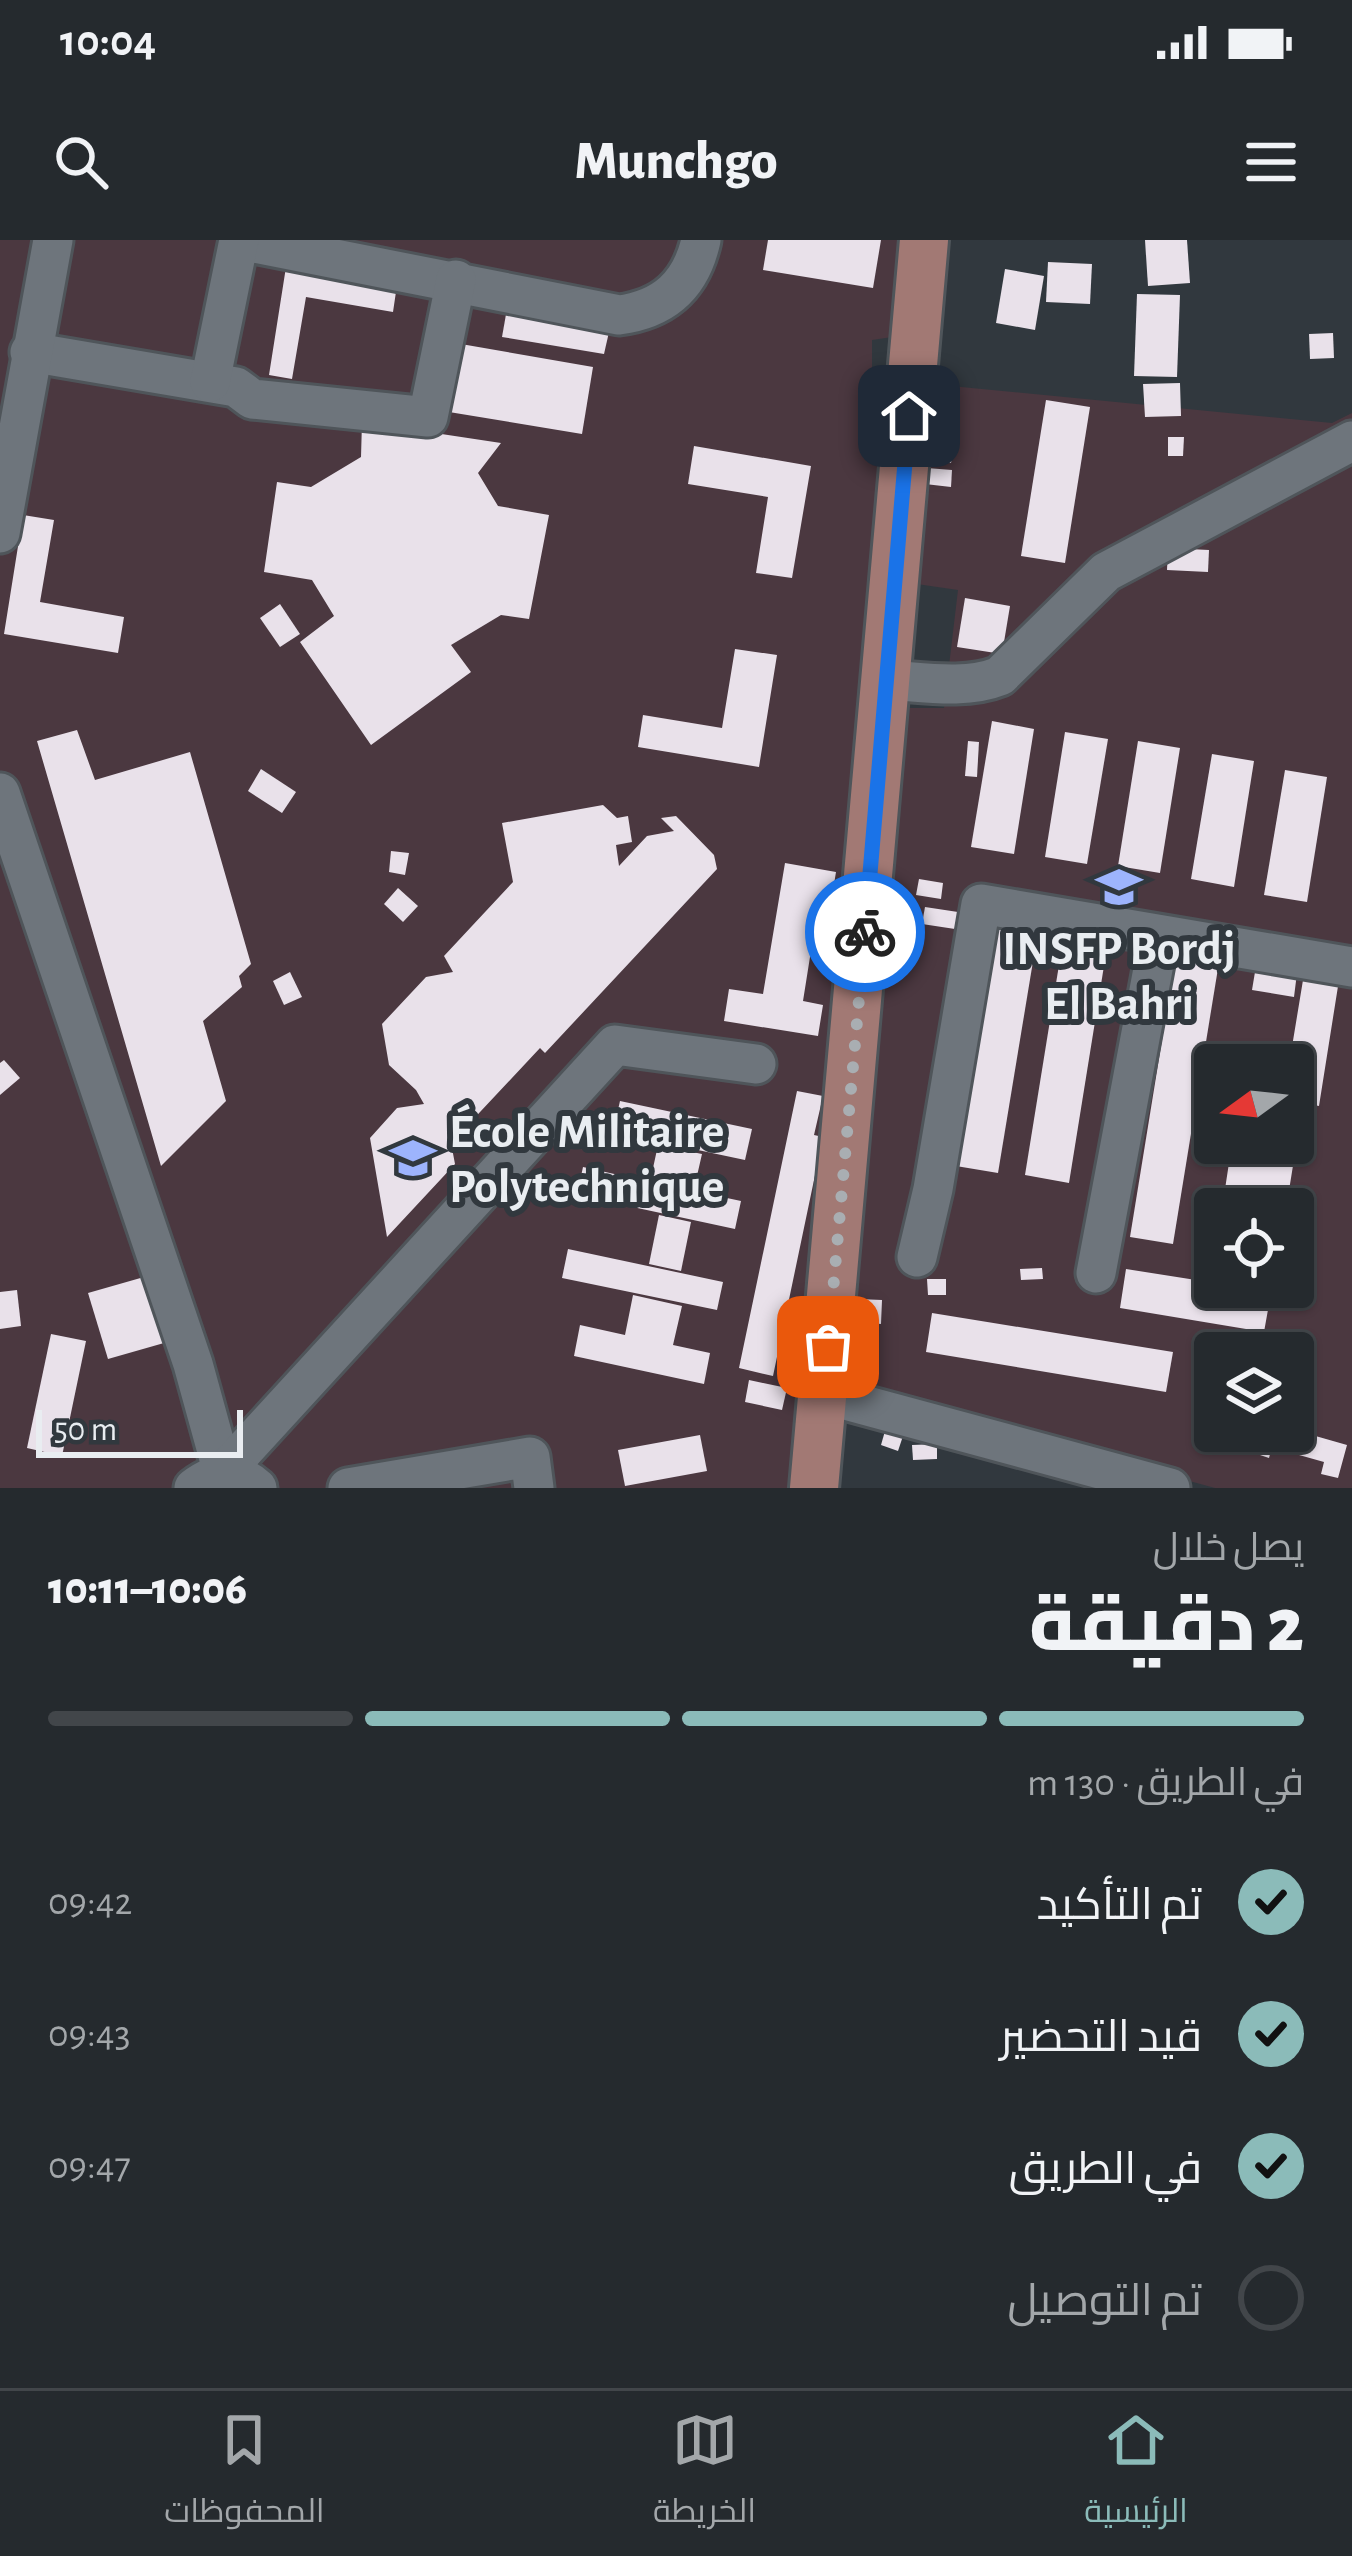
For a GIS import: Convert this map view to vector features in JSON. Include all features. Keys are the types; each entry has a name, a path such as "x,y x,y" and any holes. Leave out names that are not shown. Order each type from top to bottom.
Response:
{"main road":[{"path":"814,1488 924,240"}],"street":[{"path":"0,533 22,327 53,240"},
{"path":"210,382 239,240 619,316 663,303 680,288 693,268 700,240"},
{"path":"22,327 236,387 252,399 427,422 456,280"},
{"path":"887,680 966,683 1000,676 1106,572 1352,441"},
{"path":"0,793 193,1364 225,1483"},
{"path":"917,1257 933,1190 981,904 1352,968"},
{"path":"1096,1273 1159,937"},
{"path":"225,1483 615,1045 756,1064"},
{"path":"823,1394 1170,1488"},
{"path":"347,1488 530,1457 534,1488"}],"shaded area":[{"name":"École Militaire Polytechnique","path":"0,240 907,240 899,336 872,340 872,368 888,384 795,1488 0,1488"},
{"name":"INSFP Bordj El Bahri","path":"930,384 1332,423 1352,413 1352,1488 1215,1488 843,1386 901,708 944,708 958,590 910,583"}],"building":[{"path":"768,240 881,240 873,288 763,270"},
{"path":"1145,240 1187,240 1190,283 1148,286"},
{"path":"1048,262 1092,264 1090,304 1046,302"},
{"path":"286,267 397,285 393,312 306,297 292,379 269,375"},
{"path":"1005,269 1044,276 1035,330 996,323"},
{"path":"1137,294 1180,295 1177,377 1134,376"},
{"path":"508,303 609,332 604,354 502,337"},
{"path":"1333,333 1334,358 1310,359 1309,334"},
{"path":"461,344 593,367 582,434 449,412"},
{"path":"1180,383 1181,416 1145,417 1143,384"},
{"path":"1046,400 1090,407 1065,563 1021,556"},
{"path":"932,419 959,424 951,463 925,458"},
{"path":"362,422 501,443 478,473 498,506 549,515 529,619 501,615 451,645 471,672 371,745 300,642 334,616 312,580 264,572 277,482 311,487 361,457"},
{"path":"1168,437 1184,437 1183,456 1168,456"},
{"path":"694,446 811,466 792,578 756,573 768,497 688,484"},
{"path":"927,468 952,470 951,487 925,484"},
{"path":"23,515 54,520 40,602 124,617 118,653 4,634"},
{"path":"1168,548 1209,550 1208,572 1167,570"},
{"path":"965,598 1010,606 1002,654 957,647"},
{"path":"280,604 300,634 280,647 260,618"},
{"path":"735,649 777,655 759,767 638,747 643,715 722,728"},
{"path":"992,721 1034,729 1014,854 971,847"},
{"path":"77,730 95,780 190,752 251,964 239,976 242,987 203,1021 226,1101 161,1166 37,741"},
{"path":"1065,732 1108,739 1087,864 1045,857"},
{"path":"968,741 979,742 977,777 965,776"},
{"path":"1138,741 1180,748 1160,873 1118,866"},
{"path":"1212,754 1254,761 1234,887 1191,879"},
{"path":"261,769 296,792 282,813 248,791"},
{"path":"1285,770 1327,777 1307,902 1264,895"},
{"path":"603,805 617,818 628,816 632,842 616,845 619,866 647,836 674,831 661,818 676,816 714,855 717,869 545,1053 540,1048 451,1143 455,1164 387,1237 370,1138 397,1108 424,1104 389,1065 382,1024 426,977 453,972 444,956 513,882 502,823"},
{"path":"391,851 409,853 405,875 389,872"},
{"path":"785,863 836,872 829,915 817,913 803,1001 823,1005 818,1036 724,1021 729,989 763,994"},
{"path":"919,879 943,883 941,899 916,895"},
{"path":"398,888 418,906 403,922 384,904"},
{"path":"925,907 958,912 955,929 922,924"},
{"path":"996,918 1039,925 998,1173 956,1166"},
{"path":"1064,934 1108,941 1069,1183 1025,1175"},
{"path":"1177,948 1220,956 1206,1044 1194,1044 1194,1115 1173,1244 1130,1237"},
{"path":"1256,966 1297,973 1294,997 1252,990"},
{"path":"290,972 302,997 284,1005 273,981"},
{"path":"1304,974 1339,980 1319,1106 1314,1105 1314,1044 1292,1044"},
{"path":"4,1060 20,1078 0,1095 0,1063"},
{"path":"797,1091 823,1096 814,1135 823,1137 773,1376 739,1368"},
{"path":"620,1101 752,1129 745,1160 613,1132"},
{"path":"658,1145 702,1154 694,1189 666,1185 741,1201 735,1229 577,1195 583,1167 650,1182"},
{"path":"1229,1164 1293,1164 1289,1188 1225,1188"},
{"path":"659,1215 691,1222 681,1271 649,1264"},
{"path":"568,1249 723,1282 717,1310 562,1278"},
{"path":"1042,1268 1043,1279 1021,1280 1020,1269"},
{"path":"1126,1269 1194,1280 1194,1308 1268,1308 1264,1332 1120,1308"},
{"path":"144,1277 164,1343 108,1359 88,1293"},
{"path":"927,1279 946,1279 946,1295 928,1295"},
{"path":"17,1290 21,1326 0,1329 0,1292"},
{"path":"633,1295 682,1306 673,1345 710,1353 704,1384 574,1356 580,1325 625,1335"},
{"path":"858,1299 882,1300 881,1324 870,1323 870,1346 841,1346 840,1321 857,1321"},
{"path":"932,1313 1173,1352 1166,1392 926,1352"},
{"path":"51,1334 86,1341 62,1456 27,1448"},
{"path":"749,1380 787,1388 782,1410 745,1402"},
{"path":"885,1431 903,1436 898,1451 881,1445"},
{"path":"700,1435 707,1471 625,1486 618,1450"},
{"path":"1314,1436 1347,1445 1338,1478 1321,1474 1324,1462 1292,1453 1314,1452"},
{"path":"937,1444 937,1459 913,1460 912,1445"}],"way so far":[{"path":"828,1347 865,932"}],"place":[{"name":"INSFP Bordj El Bahri","path":"1119,887"},
{"name":"École Militaire Polytechnique","path":"413,1158"}],"route":[{"path":"865,932 909,416"}]}
